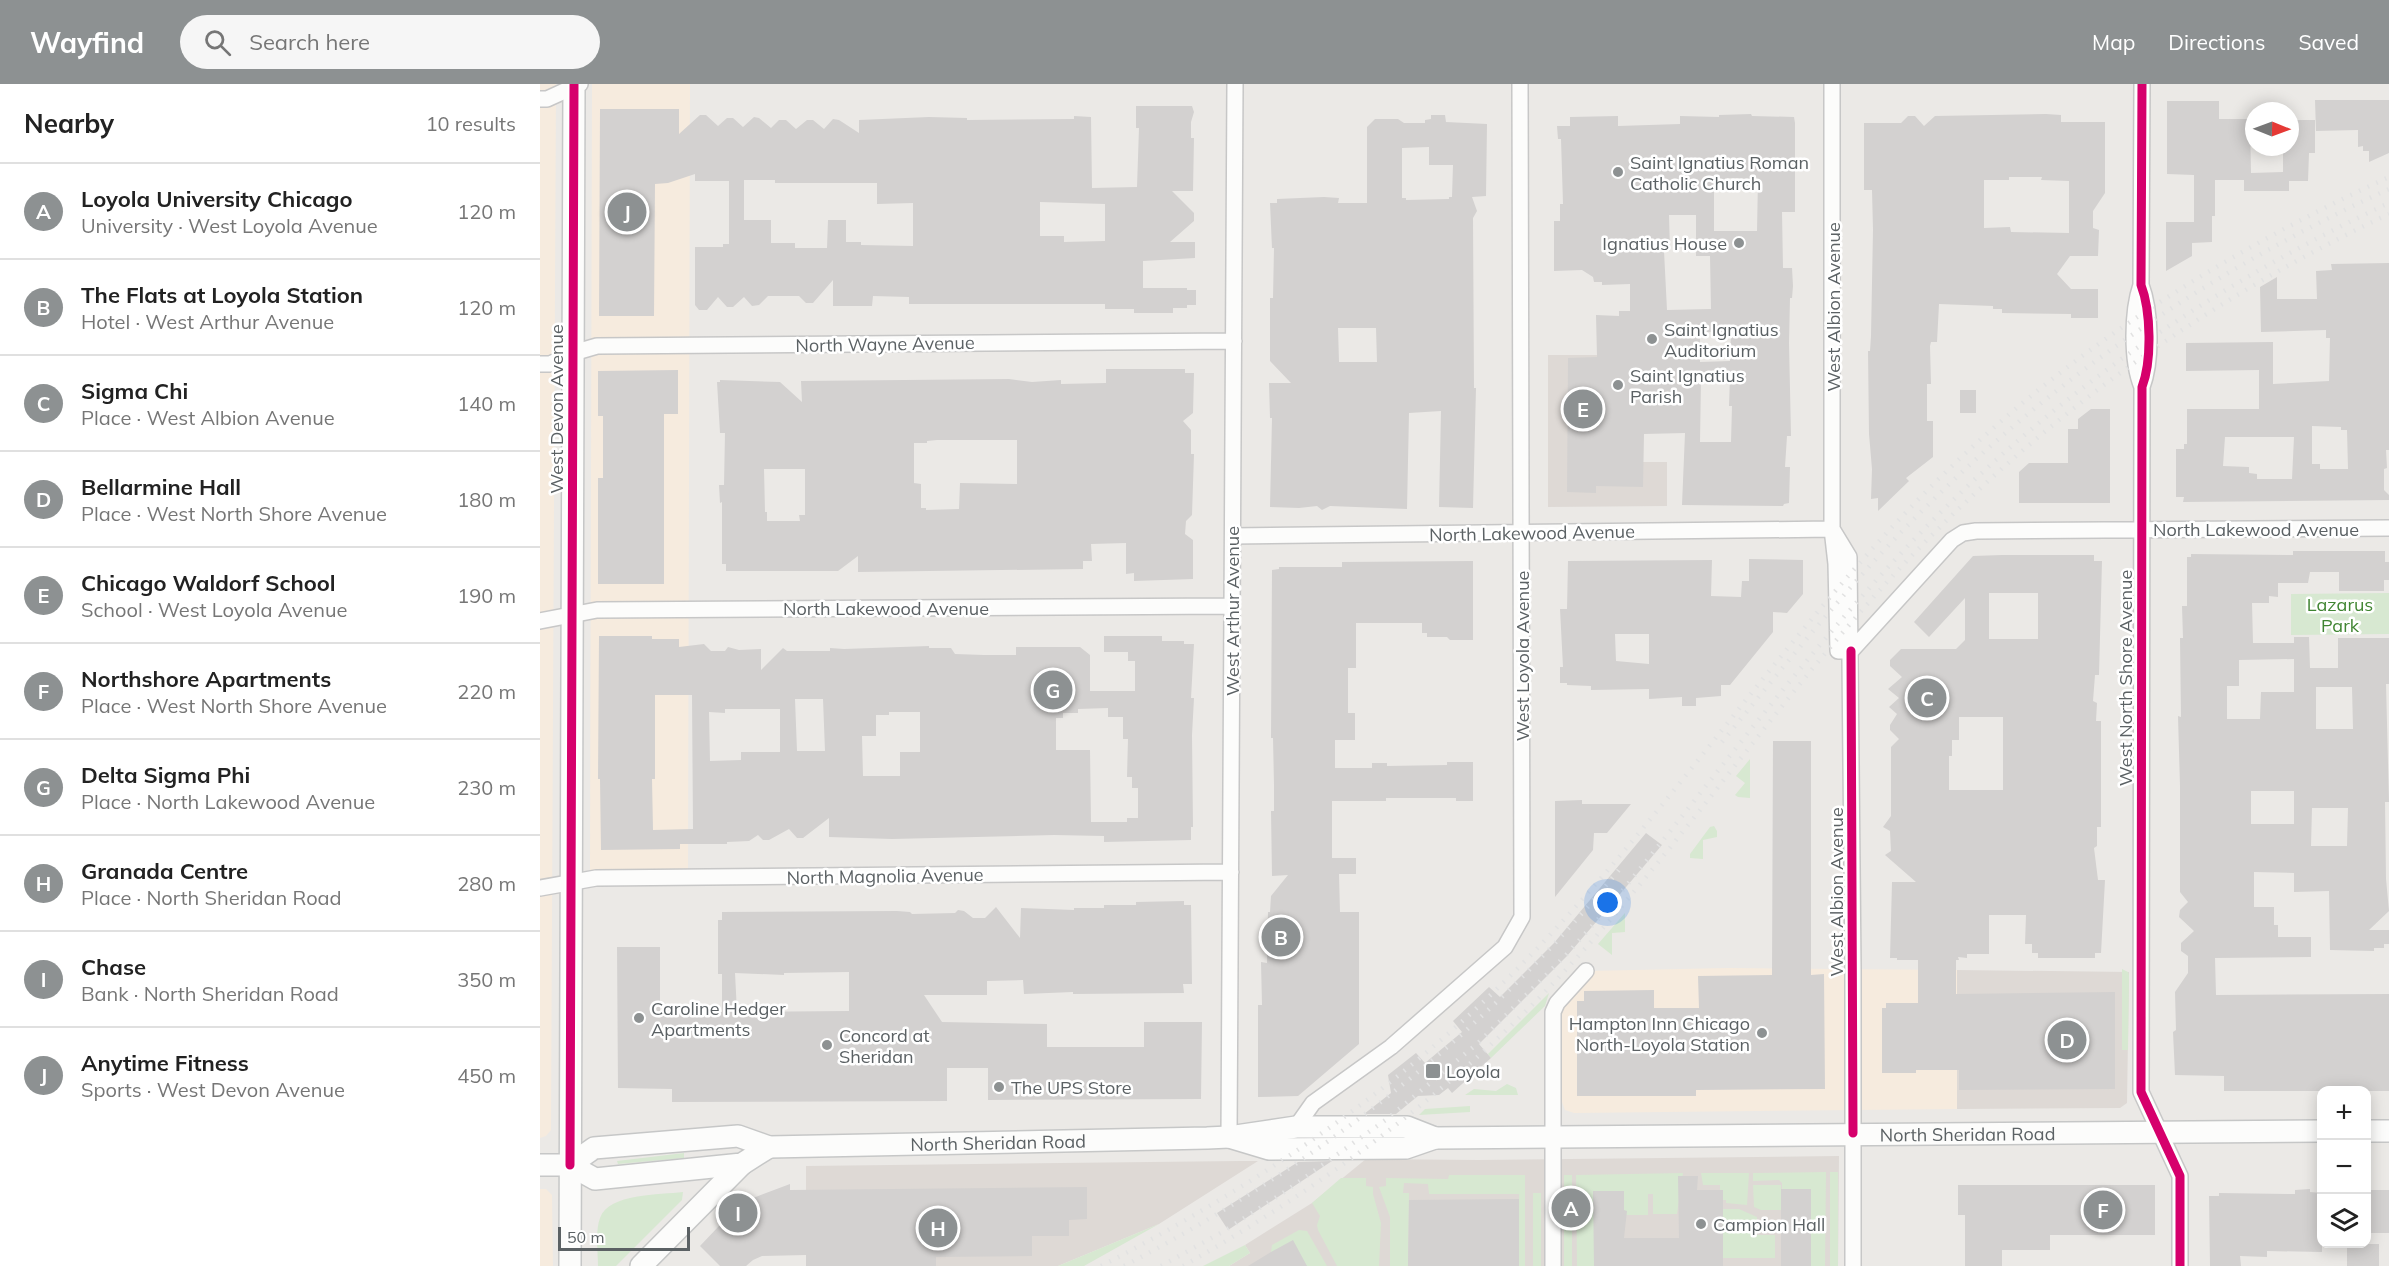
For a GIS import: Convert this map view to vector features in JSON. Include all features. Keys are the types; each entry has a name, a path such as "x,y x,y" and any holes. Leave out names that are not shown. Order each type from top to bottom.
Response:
{"main road":[{"name":"West Devon Avenue","path":"570,1266 576,85"},
{"name":"North Sheridan Road","path":"570,1165 594,1148 738,1136 768,1147 1229,1137 1296,1127 1407,1127 1435,1138"},
{"name":"North Sheridan Road","path":"1229,1137 1269,1149 1406,1148 1435,1138 2317,1131"},
{"path":"2371,1131 2389,1131"},
{"path":"641,1266 741,1164 768,1147"},
{"path":"540,1166 570,1165 595,1179 741,1164"}],"street":[{"name":"West Arthur Avenue","path":"1229,1137 1235,84"},
{"name":"West Loyola Avenue","path":"1296,1127 1313,1103 1391,1047 1505,948 1522,917 1520,84"},
{"name":"West Albion Avenue","path":"1832,84 1832,529 1836,564 1838,651 1851,651 1853,1266"},
{"name":"West North Shore Avenue","path":"2142,84 2141,285 2136,300 2136,372 2142,387 2141,1092 2180,1176 2180,1266"},
{"path":"540,99 547,99 576,85"},
{"name":"North Wayne Avenue","path":"540,364 550,364 573,353 597,346 1234,341"},
{"name":"North Lakewood Avenue","path":"1851,651 1952,540 1963,533 1976,531 2389,528"},
{"name":"North Lakewood Avenue","path":"1233,536 1832,529"},
{"name":"North Lakewood Avenue","path":"540,621 597,610 1232,606"},
{"name":"North Magnolia Avenue","path":"540,888 596,878 1231,872"},
{"path":"1553,1266 1553,1012 1557,1003 1586,971"}],"shaded area":[{"path":"540,84 556,84 551,1130 546,1136 540,1138"},
{"path":"592,84 690,84 688,874 590,876"},
{"path":"1548,355 1619,355 1619,462 1667,462 1667,506 1548,507"},
{"path":"1728,968 1957,970 1957,1109 1574,1113 1565,1110 1562,1102 1560,1019 1562,1010 1586,971"},
{"path":"1957,970 2129,972 2127,1103 2120,1108 1957,1109"},
{"path":"1839,1156 1838,1266 1229,1266 1250,1253 1245,1245 1312,1203 1366,1159"},
{"path":"1258,1161 1159,1224 1058,1266 806,1266 806,1166"},
{"path":"540,1189 546,1189 552,1195 553,1266 540,1266"}],"green space":[{"name":"Lazarus Park","path":"2389,593 2389,634 2291,635 2291,594"},
{"path":"1750,759 1750,798 1738,797 1735,795 1745,783 1736,776"},
{"path":"1714,826 1717,837 1703,840 1703,859 1690,858 1690,854 1710,827"},
{"path":"1625,913 1625,932 1612,933 1612,955 1598,944"},
{"path":"2122,969 2129,975 2128,1050 2122,1050"},
{"path":"1549,993 1545,1006 1491,1058 1488,1054"},
{"path":"1507,1084 1516,1088 1518,1095 1465,1095 1474,1089 1496,1091"},
{"path":"1470,1106 1470,1112 1419,1115 1425,1109"},
{"path":"684,1153 684,1158 618,1164 617,1161"},
{"path":"1826,1172 1825,1266 1811,1266 1811,1189 1782,1189 1782,1183 1779,1180 1753,1181 1753,1173"},
{"path":"1830,1172 1838,1172 1838,1266 1830,1266"},
{"path":"1683,1173 1677,1214 1653,1214 1653,1194 1648,1194 1648,1215 1626,1215 1624,1210 1594,1191 1594,1266 1577,1266 1576,1175"},
{"path":"1701,1173 1749,1173 1747,1205 1726,1203 1726,1200 1723,1200 1723,1190 1720,1190 1720,1185 1703,1185"},
{"path":"1449,1175 1525,1175 1525,1266 1519,1266 1519,1194 1429,1194 1428,1184 1404,1183 1403,1193 1409,1193 1408,1266 1390,1266 1390,1217 1379,1187 1386,1186 1386,1178 1448,1179"},
{"path":"1564,1175 1572,1175 1572,1266 1564,1266"},
{"path":"1341,1178 1366,1178 1366,1186 1373,1187 1381,1223 1379,1266 1337,1266 1318,1230 1320,1216 1312,1203"},
{"path":"1753,1185 1781,1185 1781,1210 1761,1210 1754,1207"},
{"path":"683,1192 682,1200 616,1266 598,1266 598,1229 600,1218 605,1210 614,1204 636,1197"},
{"path":"1533,1193 1541,1193 1541,1266 1533,1266"},
{"path":"1723,1209 1739,1209 1757,1217 1757,1235 1775,1235 1775,1258 1723,1258"},
{"path":"1159,1224 1084,1266 1058,1266"},
{"path":"1299,1230 1307,1231 1327,1266 1307,1266 1271,1252 1272,1245"},
{"path":"1245,1245 1250,1253 1229,1266 1203,1266"}],"building":[{"path":"2315,100 2389,100 2389,153 2369,162 2369,151 2363,151 2363,146 2358,147 2358,130 2316,131"},
{"path":"2167,101 2219,101 2219,119 2245,119 2245,156 2251,156 2251,173 2283,172 2283,156 2299,156 2299,120 2315,120 2315,153 2309,153 2308,181 2289,181 2289,191 2244,191 2244,180 2215,180 2212,242 2192,243 2192,256 2166,271 2166,222 2194,222 2194,175 2167,174"},
{"path":"1136,106 1192,106 1194,112 1191,122 1191,138 1194,138 1193,191 1172,191 1194,213 1194,221 1170,242 1195,242 1195,258 1143,261 1143,288 1196,290 1196,305 1187,305 1187,308 1173,308 1173,313 1134,313 1134,309 1105,309 1105,304 909,304 909,297 873,296 872,306 833,306 833,280 813,303 806,303 799,296 768,296 759,305 752,306 744,297 733,307 727,307 718,297 707,310 699,310 695,305 695,247 723,247 723,244 729,244 729,181 695,181 695,174 668,183 655,184 654,316 599,316 600,109 679,109 679,134 700,115 706,115 718,126 727,118 733,118 743,127 754,117 759,118 771,128 779,120 786,120 796,129 807,120 813,120 824,129 833,119 839,120 859,133 859,120 929,117 967,118 967,120 1091,117 1092,188 1137,187 1139,128 1136,128","holes":["744,180 775,180 775,183 877,183 877,204 913,203 913,246 861,245 861,242 846,242 846,220 828,220 827,248 795,248 795,243 771,243 771,220 744,220","1040,202 1105,204 1105,241 1064,242 1064,236 1040,236"]},
{"path":"1751,114 1752,116 1794,117 1795,212 1782,212 1783,268 1792,268 1793,286 1792,298 1790,298 1789,343 1791,436 1787,436 1785,467 1790,467 1789,503 1783,506 1682,505 1685,433 1644,434 1643,487 1596,486 1596,493 1567,492 1568,358 1597,357 1596,315 1619,316 1619,311 1630,311 1630,284 1602,285 1602,282 1594,282 1593,277 1582,270 1554,271 1554,221 1560,221 1560,204 1563,204 1561,139 1558,139 1557,126 1570,126 1570,117 1618,116 1618,126 1680,124 1680,116 1719,117 1719,115","holes":["1727,178 1758,179 1757,231 1714,231 1714,181 1727,181","1669,215 1696,215 1696,256 1710,256 1711,309 1667,310 1664,251 1670,251","1700,332 1731,332 1730,361 1700,362","1730,377 1731,442 1700,442 1701,378"]},
{"path":"2046,114 2061,115 2061,122 2105,122 2105,193 2093,211 2093,228 2099,230 2098,256 2070,256 2057,274 2071,289 2098,289 2098,318 2071,318 2071,314 2002,313 2002,309 1993,309 1993,306 1939,304 1937,342 1931,342 1930,346 1931,384 1927,384 1927,421 1933,421 1933,457 1906,478 1909,481 1878,511 1878,498 1871,499 1868,351 1870,351 1871,336 1873,230 1872,190 1864,190 1864,123 1901,123 1908,116 1915,116 1924,126 1935,116","holes":["2042,177 2041,180 2069,181 2069,233 2011,232 2010,227 1984,228 1984,180"]},
{"path":"1431,115 1445,115 1446,122 1487,124 1486,196 1472,197 1477,211 1473,218 1474,388 1476,388 1473,508 1439,507 1441,411 1409,413 1407,509 1330,506 1322,510 1317,506 1270,507 1272,418 1270,418 1269,383 1291,383 1270,361 1270,298 1273,298 1274,248 1272,248 1270,203 1277,203 1277,199 1324,197 1339,198 1338,203 1367,203 1367,127 1375,119 1398,119 1404,123 1425,123 1425,120 1431,119","holes":["1429,147 1429,165 1453,165 1452,197 1449,199 1406,200 1402,198 1402,148","1338,328 1376,328 1377,362 1339,362"]},
{"path":"2389,263 2389,450 2386,450 2387,468 2384,469 2384,490 2389,495 2389,500 2183,502 2184,497 2176,497 2176,449 2184,449 2184,444 2187,444 2187,409 2259,409 2259,370 2186,371 2186,343 2273,342 2273,384 2329,381 2330,338 2326,338 2326,330 2261,332 2260,287 2277,277 2277,299 2317,299 2316,271 2332,270 2331,264","holes":["2312,426 2341,427 2341,430 2347,430 2348,469 2320,469 2320,464 2312,464","2225,437 2294,437 2292,479 2257,479 2257,474 2249,473 2249,467 2223,466"]},
{"path":"1106,369 1185,369 1185,373 1194,373 1193,413 1183,421 1191,430 1191,454 1194,454 1192,515 1186,521 1185,534 1193,540 1193,579 1134,581 1134,573 1126,574 1126,543 1091,544 1092,561 1083,561 1083,569 858,572 858,556 838,571 726,571 726,564 722,564 722,502 720,503 719,485 724,485 725,433 720,433 717,382 720,380 780,382 802,402 801,381 1009,379 1032,382 1061,380 1061,384 1106,383","holes":["937,440 1017,440 1017,484 960,483 959,509 926,510 926,508 921,508 921,484 914,483 914,443","764,469 805,469 805,515 799,515 800,521 767,521"]},
{"path":"678,370 678,414 664,414 664,584 598,584 598,478 603,478 603,416 598,416 598,371"},
{"path":"1960,390 1976,390 1976,413 1960,413"},
{"path":"2091,409 2110,409 2110,503 2019,503 2019,472 2029,463 2068,463 2068,429 2078,429 2078,419"},
{"path":"2293,551 2385,551 2385,562 2389,562 2389,580 2384,580 2384,591 2339,591 2339,572 2310,572 2308,583 2278,583 2278,597 2269,596 2269,603 2252,603 2253,643 2294,643 2294,637 2309,637 2310,668 2338,668 2338,638 2389,638 2389,684 2386,684 2389,802 2385,802 2386,879 2389,911 2369,930 2389,930 2389,944 2384,944 2384,948 2374,948 2374,951 2330,950 2329,891 2294,892 2294,873 2254,872 2254,907 2274,907 2274,925 2278,925 2278,937 2311,937 2311,957 2215,958 2216,995 2389,994 2389,1091 2371,1091 2371,1086 2317,1086 2317,1091 2224,1091 2224,1076 2175,1075 2173,1032 2176,1030 2175,992 2188,973 2188,956 2181,951 2181,943 2194,931 2179,917 2180,910 2188,902 2180,892 2178,716 2181,717 2182,606 2187,606 2187,557 2191,557 2191,554 2293,555","holes":["2294,659 2294,692 2261,692 2260,719 2227,719 2227,686 2239,686 2239,660","2316,687 2352,687 2353,729 2316,729","2251,791 2294,791 2294,824 2251,824","2312,808 2348,808 2347,846 2311,846"]},
{"path":"2094,555 2094,561 2102,561 2099,675 2095,675 2093,701 2097,703 2096,721 2101,721 2101,827 2097,827 2097,846 2094,848 2098,880 2105,880 2101,953 2095,953 2095,958 2038,958 2038,953 2032,953 2032,944 2025,944 2026,915 1989,915 1989,954 1967,954 1967,958 1958,957 1959,960 1956,960 1956,994 2115,992 2115,1089 1959,1090 1959,1070 1882,1073 1882,1008 1886,1008 1886,1003 1918,1003 1918,960 1890,958 1892,882 1916,882 1885,855 1891,851 1890,831 1883,827 1891,816 1891,747 1899,739 1890,730 1890,725 1897,714 1889,707 1899,698 1888,689 1902,677 1890,666 1890,660 1901,649 1956,649 1965,640 1965,598 1929,637 1914,622 1973,556","holes":["1989,593 2038,593 2038,639 1989,639","1959,717 2003,717 2003,790 1949,790 1949,756 1952,756 1952,740 1959,740"]},
{"path":"1749,559 1803,560 1803,594 1787,613 1773,612 1773,632 1730,685 1721,685 1721,696 1696,698 1696,706 1682,706 1682,697 1649,699 1649,689 1591,690 1591,686 1560,683 1560,667 1563,667 1560,609 1567,609 1568,561 1712,560 1711,596 1741,597 1742,581 1749,581","holes":["1615,634 1649,634 1649,664 1616,661"]},
{"path":"1473,561 1473,640 1427,637 1427,633 1422,633 1422,623 1356,623 1356,668 1348,668 1348,713 1355,713 1355,740 1335,740 1335,768 1372,768 1372,763 1387,763 1387,766 1473,762 1473,801 1456,801 1456,798 1386,798 1386,801 1332,801 1332,858 1356,858 1356,874 1339,874 1340,912 1359,912 1359,1044 1298,1096 1258,1097 1258,1005 1262,1005 1261,962 1267,963 1268,912 1270,912 1271,896 1288,875 1272,876 1271,811 1274,811 1274,785 1273,738 1271,738 1272,570 1279,569 1279,567 1342,567 1342,562"},
{"path":"599,636 652,636 652,639 679,639 679,647 704,644 711,651 725,651 728,647 739,650 761,649 761,670 783,648 787,651 830,651 830,648 929,646 929,648 951,648 955,654 1016,655 1016,647 1080,647 1090,655 1090,691 1135,691 1135,661 1128,661 1128,652 1104,652 1104,636 1162,636 1162,641 1184,641 1184,644 1194,644 1191,698 1194,698 1191,840 1104,842 1104,836 1054,835 892,839 829,837 829,818 803,838 797,838 789,829 769,840 763,840 758,835 749,841 727,842 727,844 680,844 680,849 601,850 600,779 598,779","holes":["655,695 692,695 693,829 653,830 652,779 655,779","795,699 823,699 825,751 797,751","1108,708 1108,717 1123,717 1123,739 1128,739 1127,777 1132,777 1132,788 1138,788 1138,818 1127,818 1127,822 1091,822 1090,750 1056,750 1056,718 1063,718 1063,713 1078,713 1078,709","725,709 780,709 780,752 741,752 741,760 710,761 709,712 725,713","889,712 920,712 920,752 900,752 900,776 863,776 862,736 876,736 876,715 889,715"]},
{"path":"1773,741 1811,741 1811,975 1824,974 1825,1089 1696,1090 1696,1096 1577,1096 1577,1001 1584,1001 1584,991 1654,990 1654,1008 1699,1008 1698,976 1772,975"},
{"path":"1582,800 1582,804 1631,804 1607,833 1594,833 1593,850 1555,897 1555,801"},
{"path":"1646,833 1662,845 1567,956 1479,1044 1491,1058 1452,1093 1448,1088 1439,1095 1418,1096 1396,1114 1364,1114 1391,1093 1388,1075 1416,1053 1425,1063 1462,1032 1453,1021 1489,987 1500,997 1554,943"},
{"path":"1184,901 1184,905 1191,905 1192,984 1183,984 1184,993 1024,994 1023,980 987,981 987,995 924,995 942,1022 1047,1024 1047,1047 1144,1047 1144,1022 1202,1022 1201,1099 988,1100 988,1068 947,1068 947,1101 672,1102 672,1089 618,1088 617,947 660,947 660,1012 722,1012 722,974 718,974 718,920 722,920 722,912 897,911 912,914 955,913 958,910 964,911 973,918 985,918 996,907 1020,938 1021,908 1074,910 1074,908 1104,908 1104,905 1136,905 1136,902","holes":["849,972 849,1011 737,1012 735,973 784,975 784,973"]},
{"path":"1332,1161 1228,1230 1217,1213 1298,1162"},
{"name":"Campion Hall","path":"1678,1176 1698,1176 1697,1190 1723,1190 1723,1266 1594,1266 1593,1191 1624,1191 1624,1210 1627,1211 1624,1238 1679,1238"},
{"path":"790,1184 790,1190 1087,1187 1087,1219 1069,1220 1069,1236 1032,1236 1032,1256 936,1257 936,1266 806,1266 806,1255 762,1256 746,1266 720,1266 700,1246 736,1208 753,1208 753,1198"},
{"path":"1958,1185 2155,1185 2155,1235 2050,1235 2050,1250 2002,1250 2002,1266 1965,1266 1965,1215 1958,1215"},
{"path":"1781,1189 1811,1189 1811,1266 1781,1266"},
{"path":"2310,1189 2310,1192 2317,1193 2317,1248 2322,1248 2322,1252 2267,1251 2267,1257 2240,1256 2241,1266 2210,1266 2209,1196 2219,1196 2219,1193 2295,1194 2295,1190"},
{"path":"2371,1190 2389,1190 2389,1233 2371,1233"},
{"path":"1519,1199 1519,1266 1408,1266 1409,1200"},
{"path":"1293,1240 1307,1266 1248,1266 1271,1252"},
{"path":"2371,1244 2379,1244 2379,1266 2347,1266 2347,1248 2371,1248"}],"railway":[{"path":"1101,1266 1223,1198 1339,1121 1447,1035 1499,987 1603,876 1864,558 1921,497 1980,440 2026,400 2124,326 2226,261 2334,203 2389,177"},
{"path":"1722,742 1878,557 1934,499 2037,407 2091,364 2206,287 2326,219 2389,189"},
{"path":"1161,1266 1224,1231 1283,1193 1387,1119 1478,1043 1566,955 1609,907 1806,662 1888,567 1982,473 2034,427 2089,383 2204,303 2264,267 2389,203"},
{"path":"1183,1266 1288,1202 1390,1130 1485,1050 1529,1008 1618,910 1794,691 1885,585 1933,534 2036,439 2091,395 2205,315 2326,245 2389,214"},
{"path":"1124,1266 1264,1185 1330,1140 1394,1092 1514,985 1622,866"}],"cycle path":[{"path":"570,1165 574,84"},
{"path":"2142,84 2141,285 2147,308 2149,350 2142,387 2141,1092 2180,1176 2180,1266"},
{"path":"1851,651 1853,1133"}],"place":[{"name":"Saint Ignatius Roman Catholic Church","path":"1618,172"},
{"name":"Anytime Fitness","path":"627,212"},
{"name":"Ignatius House","path":"1739,243"},
{"name":"Saint Ignatius Auditorium","path":"1652,339"},
{"name":"Saint Ignatius Parish","path":"1618,385"},
{"name":"Chicago Waldorf School","path":"1583,409"},
{"name":"Delta Sigma Phi","path":"1053,690"},
{"name":"Sigma Chi","path":"1927,698"},
{"name":"The Flats at Loyola Station","path":"1281,937"},
{"name":"Caroline Hedger Apartments","path":"639,1018"},
{"name":"Hampton Inn Chicago North-Loyola Station","path":"1762,1033"},
{"name":"Bellarmine Hall","path":"2067,1040"},
{"name":"Concord at Sheridan","path":"827,1045"},
{"name":"Loyola","path":"1433,1071"},
{"name":"The UPS Store","path":"999,1087"},
{"name":"Loyola University Chicago","path":"1571,1208"},
{"name":"Northshore Apartments","path":"2103,1210"},
{"name":"Chase","path":"738,1213"},
{"name":"Campion Hall","path":"1701,1224"},
{"name":"Granada Centre","path":"938,1228"}]}
